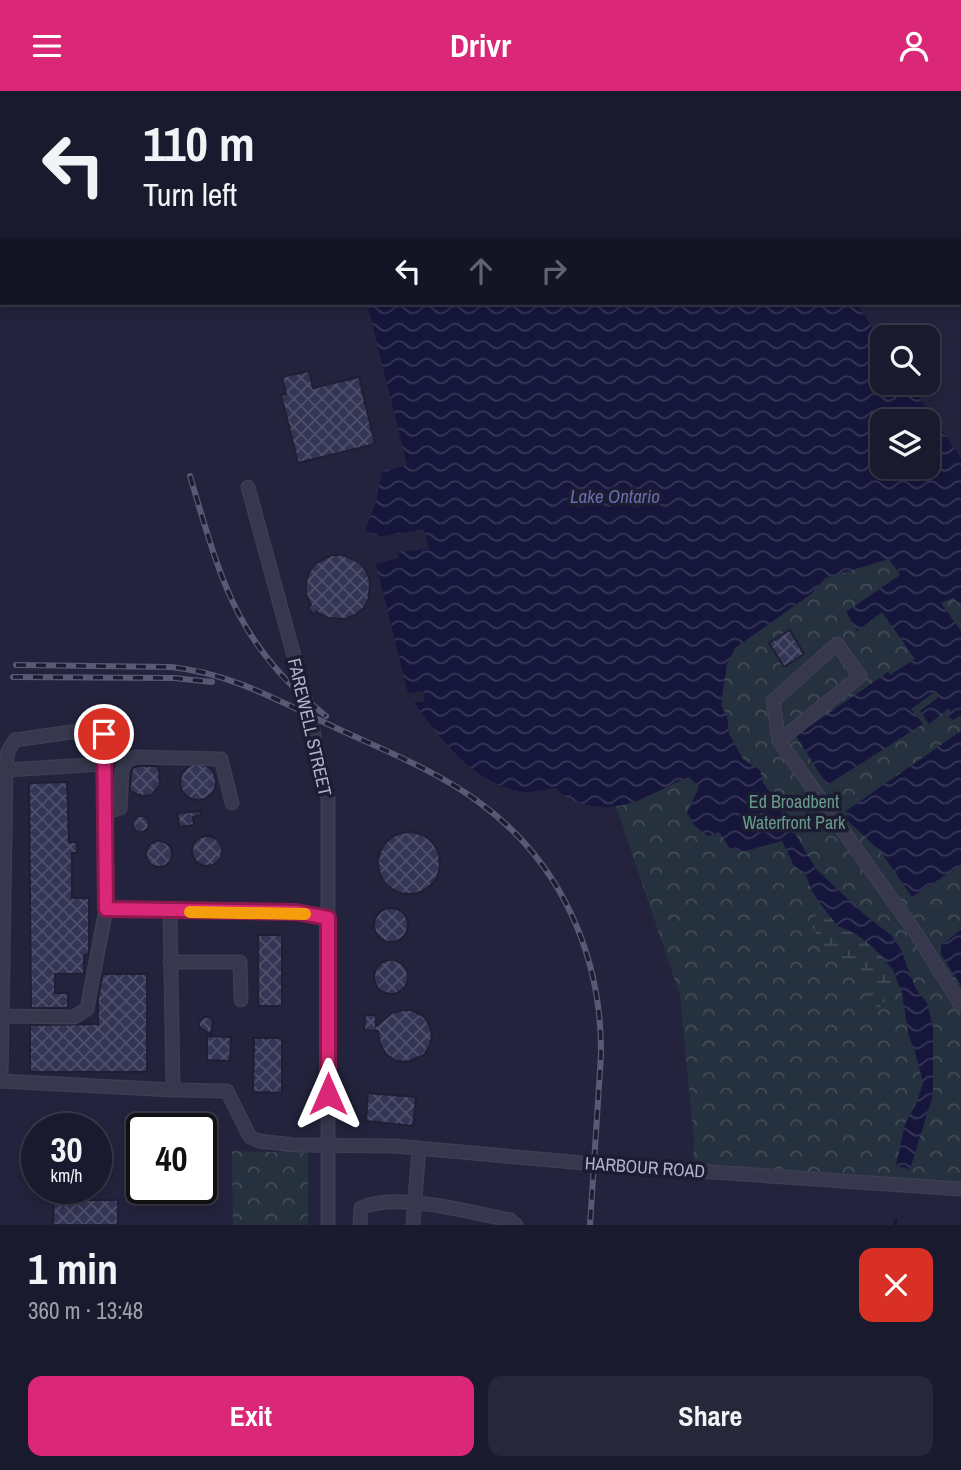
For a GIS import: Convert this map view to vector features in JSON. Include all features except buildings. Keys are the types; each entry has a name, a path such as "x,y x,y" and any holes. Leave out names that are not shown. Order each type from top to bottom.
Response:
{"street":[{"name":"FAREWELL STREET","path":"248,487 306,700 328,798 328,1225"},
{"path":"779,741 860,676 837,644 773,701 779,741 916,933 961,1006"},
{"path":"2,1016 75,1017 87,1009 106,909 104,734 93,729 15,740 8,751 6,770 2,1016 1,1081 173,1090 170,911"},
{"path":"105,813 120,808 122,771 126,761 136,757 220,759 232,803"},
{"path":"6,770 103,764"},
{"path":"106,909 296,912 328,918"},
{"path":"170,962 240,962 241,1000"},
{"name":"HARBOUR ROAD","path":"173,1090 227,1091 250,1137 259,1141 293,1145 419,1148 594,1164 961,1189"},
{"path":"413,1225 419,1148"},
{"path":"360,1225 361,1208 371,1203 414,1202 510,1220 516,1225"}],"green space":[{"name":"Ed Broadbent Waterfront Park","path":"961,480 961,1185 693,1166 694,1142 680,996 608,782 711,640"},
{"path":"821,905 836,922 875,949 899,985 874,1013 861,968 829,954 811,925"},
{"path":"232,1151 308,1153 308,1225 233,1225"}],"water":[{"name":"Lake Ontario","path":"367,305 857,305 871,325 870,395 918,395 928,409 870,409 870,479 940,479 940,427 961,458 961,605 953,598 941,603 961,631 961,715 953,720 947,715 951,711 949,708 929,724 920,711 939,697 936,691 911,709 923,724 827,785 796,736 888,672 890,675 915,659 882,612 857,631 846,612 900,575 889,559 825,578 811,594 735,648 727,664 721,705 727,716 729,734 743,759 760,770 763,783 772,795 773,805 789,819 816,869 866,916 891,935 900,948 916,989 927,1003 933,1027 933,1095 910,1169 896,1166 905,1124 917,1102 923,1083 909,1037 902,993 893,970 874,948 856,934 838,926 811,890 806,875 794,866 782,841 745,851 731,850 719,832 708,836 695,826 687,813 699,787 689,777 626,804 599,807 572,800 556,788 528,792 510,789 493,782 462,760 414,702 424,702 424,691 408,693 376,564 399,558 397,552 429,549 424,529 380,537 365,531 376,502 382,471 407,465"},
{"path":"961,731 961,865 912,897 881,852 848,821 846,811"},
{"path":"961,930 961,986 941,954 941,945"}],"waterway":[{"path":"895,1225 896,1220"}],"railway":[{"path":"190,476 223,579 236,608 271,663 326,716"},
{"path":"16,665 171,667 214,675 275,699 427,771 463,791 508,827 533,853 554,883 585,947 594,982 601,1055 590,1225"},
{"path":"13,677 174,678 212,682"}],"slow traffic":[{"path":"190,912 305,914"}],"route":[{"path":"104,734 106,909 296,912 328,918 328,1094"}]}
